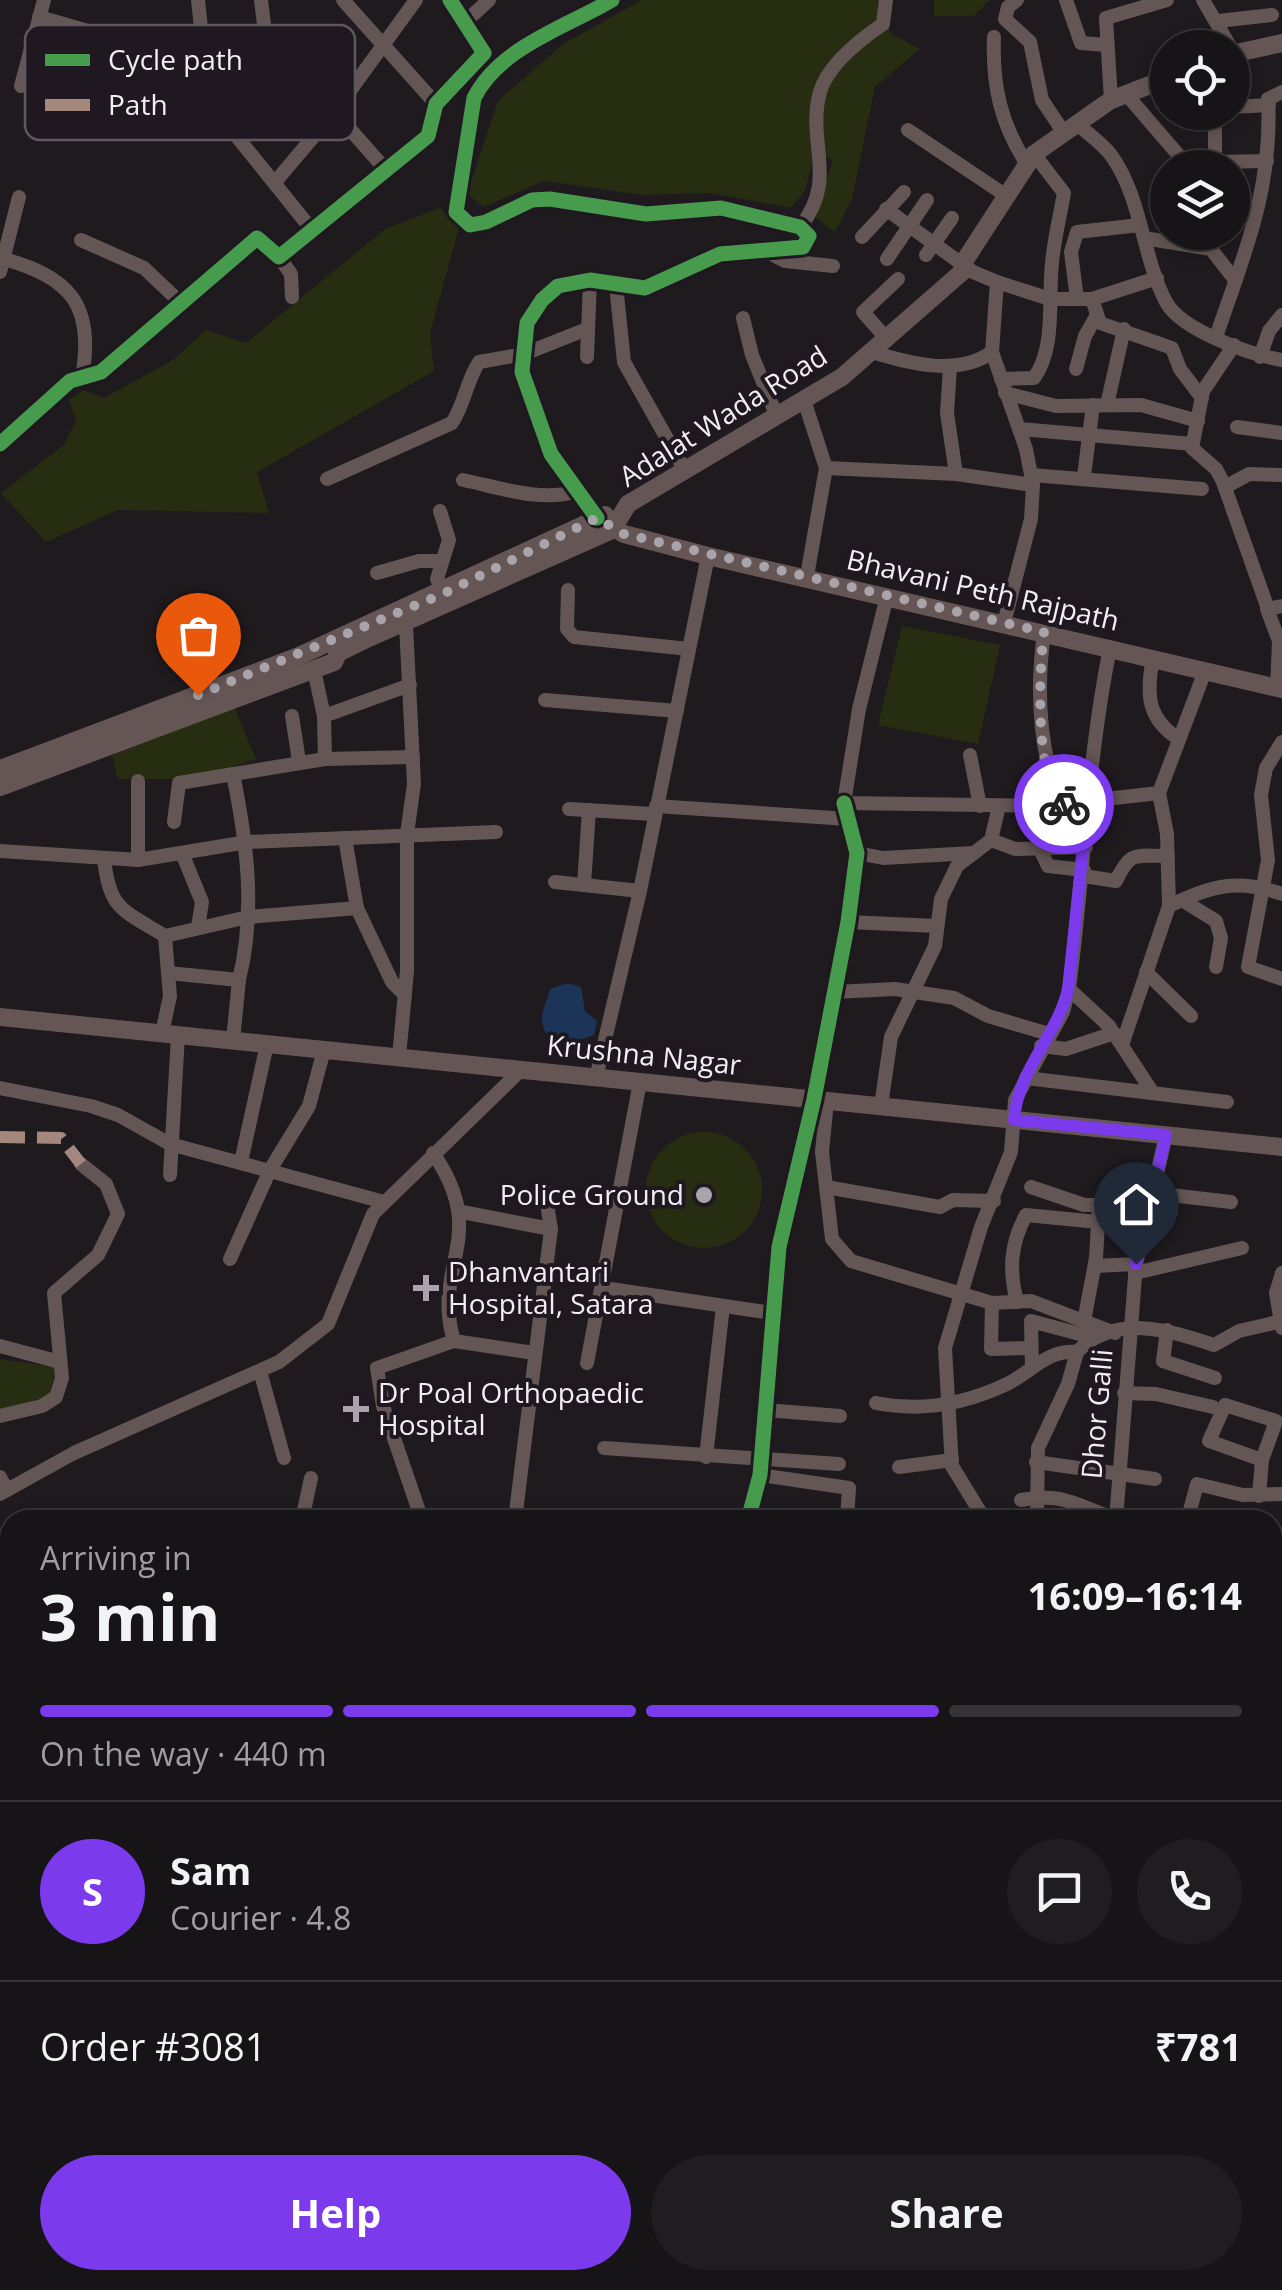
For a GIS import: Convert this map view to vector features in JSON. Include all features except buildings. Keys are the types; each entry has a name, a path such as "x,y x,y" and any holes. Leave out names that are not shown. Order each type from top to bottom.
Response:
{"main road":[{"path":"1250,48 1282,42"},
{"name":"Adalat Wada Road","path":"605,524 628,504 684,469 842,377 962,272 963,263 1031,160 1069,127 1119,96 1150,85"},
{"path":"0,769 299,656 605,524"},
{"path":"34,766 311,659 338,654 406,625 605,524"},
{"name":"Bhavani Peth Rajpath","path":"605,524 708,556 1279,688"},
{"path":"0,787 314,670 334,662 338,654"},
{"name":"Krushna Nagar","path":"0,1017 1282,1147"}],"street":[{"path":"37,25 44,0"},
{"path":"198,0 201,25"},
{"path":"261,0 264,25"},
{"path":"343,0 436,104"},
{"path":"355,84 416,0"},
{"path":"450,0 495,68"},
{"path":"464,23 489,0"},
{"path":"605,524 574,492 535,416 522,372 527,323 542,300 558,286 590,280 645,288 720,254 803,247 810,236 800,227 721,208 646,214 550,199 532,200 486,222 470,225 456,212 474,98 495,68 612,0"},
{"path":"800,227 814,210 823,169 817,117 820,89 858,42 883,24 886,0"},
{"path":"1016,0 1008,7 1005,19 1030,42 1042,100 1069,127 1110,154 1142,231 1166,304 1184,322 1260,356 1282,360"},
{"path":"1066,0 1081,43 1106,45"},
{"path":"1167,0 1106,18 1106,45 1119,96 1173,150"},
{"path":"1204,0 1222,30"},
{"path":"1218,20 1272,15"},
{"path":"39,16 69,25"},
{"path":"994,36 993,66 1003,128 1064,193 1044,365 1034,378 1003,386"},
{"path":"279,257 428,136 436,104 484,53"},
{"path":"22,86 25,74"},
{"path":"1216,337 1252,240 1276,125 1268,106 1272,94 1282,92"},
{"path":"1250,107 1268,106"},
{"path":"908,130 1005,195"},
{"path":"1215,130 1214,162 1266,166 1282,177"},
{"path":"355,133 386,170"},
{"path":"243,140 312,230"},
{"path":"276,181 311,140"},
{"path":"862,237 904,192"},
{"path":"20,198 2,263 60,282 86,317 88,344 82,377"},
{"path":"888,259 927,200"},
{"path":"886,209 911,226 931,249 996,282 1050,299 1085,299 1158,278"},
{"path":"931,249 952,218"},
{"path":"1202,398 1180,369 1172,348 1100,324 1085,299 1071,252 1077,232 1142,231 1211,249 1235,280"},
{"path":"0,444 70,381 101,372 257,238 291,274 292,297"},
{"path":"81,240 144,268 181,303"},
{"path":"766,251 785,261 832,266"},
{"path":"887,339 862,312 898,279"},
{"path":"588,358 590,280"},
{"path":"996,282 992,352 1020,428 1033,480 1030,519 1004,623"},
{"path":"616,285 624,362 684,469"},
{"path":"1260,356 1282,315"},
{"path":"1076,369 1084,336 1097,316"},
{"path":"743,318 752,355 777,417"},
{"path":"327,479 452,423 465,404 467,381 479,362 524,354 587,329"},
{"path":"1084,476 1090,433 1124,330"},
{"path":"1234,345 1202,398 1192,448 1216,469 1238,517 1236,530 1275,607 1279,688"},
{"path":"869,351 950,367 977,363 992,352"},
{"path":"950,367 947,414 956,474"},
{"path":"1003,386 1056,406 1141,404 1198,421"},
{"path":"804,400 826,468 806,576"},
{"path":"1237,427 1282,433"},
{"path":"1020,428 1192,444"},
{"path":"826,468 1033,480 1084,476 1202,489"},
{"path":"1225,487 1248,474 1282,474"},
{"path":"463,480 534,494 574,492"},
{"path":"440,511 449,540 437,579 443,594"},
{"path":"596,1078 640,891 708,556"},
{"path":"377,572 420,560 442,561"},
{"path":"568,590 567,629 574,637 689,648"},
{"path":"751,1510 762,1458 779,1247 820,1100 848,922 857,853 844,803 860,709 887,596"},
{"path":"399,1057 405,994 407,834 413,757 406,625"},
{"path":"1044,632 1039,696 1048,771 1062,804 1056,846"},
{"path":"980,1510 952,1460 944,1348 1011,1152 1015,1100 1063,1012 1084,873 1088,801 1110,648"},
{"path":"1153,658 1151,711 1164,730 1179,739"},
{"path":"314,670 324,716 325,758"},
{"path":"1118,1039 1176,903 1159,793 1204,671"},
{"path":"324,716 410,684"},
{"path":"545,700 676,711"},
{"path":"292,716 299,761"},
{"path":"1280,750 1266,768 1260,795 1268,860 1248,966 1282,980"},
{"path":"970,755 980,806"},
{"path":"174,822 179,784 325,758 413,757"},
{"path":"233,774 247,842 248,917 233,1040"},
{"path":"138,781 138,860"},
{"path":"844,803 999,806 1062,804 1159,793"},
{"path":"880,1106 890,1037 935,946 941,900 957,866 991,840 999,806"},
{"path":"569,809 848,819"},
{"path":"584,886 590,810"},
{"path":"0,851 138,860 247,842 496,832"},
{"path":"345,838 356,908 392,982 405,994"},
{"path":"991,840 1016,849 1086,847"},
{"path":"1039,847 1048,866 1116,881 1131,856 1168,856"},
{"path":"857,853 884,858 973,854"},
{"path":"182,854 202,902 198,927"},
{"path":"104,858 107,892 122,910 165,936 248,917 356,908"},
{"path":"556,882 640,891"},
{"path":"1176,903 1212,885 1264,888 1282,894"},
{"path":"1176,903 1216,921 1221,938 1216,967"},
{"path":"848,922 937,926"},
{"path":"165,936 170,996 170,1175"},
{"path":"1146,972 1191,1016"},
{"path":"168,973 239,980"},
{"path":"834,992 862,988 954,998 1066,1050 1118,1039"},
{"path":"1068,990 1118,1039 1151,1090"},
{"path":"241,1162 267,1044"},
{"path":"230,1259 270,1170 309,1106 324,1050"},
{"path":"2,1487 279,1362 328,1324 373,1214 521,1070"},
{"path":"1026,1078 1227,1102"},
{"path":"586,1363 604,1288 640,1082"},
{"path":"0,1088 92,1106 118,1115 170,1144 384,1202"},
{"path":"820,1100 832,1239 851,1261 992,1303 1031,1301 1114,1332"},
{"name":"Dhor Galli","path":"1116,1510 1136,1268 1166,1135"},
{"path":"433,1153 448,1176 462,1212 448,1309 454,1342"},
{"path":"0,1416 42,1406 62,1388 54,1293 98,1255 118,1214 106,1184 82,1164"},
{"path":"1030,1186 1084,1205 1150,1209"},
{"path":"826,1187 940,1207 952,1200 994,1201"},
{"path":"516,1510 551,1229 546,1192"},
{"path":"1153,1193 1231,1202"},
{"path":"1084,1320 1099,1205"},
{"path":"462,1212 551,1229"},
{"path":"1018,1302 1012,1280 1014,1236 1026,1215 1098,1222"},
{"path":"1094,1266 1136,1268 1242,1248"},
{"path":"1032,1367 1031,1321 1092,1337 1130,1326 1167,1330 1214,1344 1239,1331 1281,1324 1276,1293 1282,1273"},
{"path":"604,1288 772,1313"},
{"path":"992,1303 991,1350 1030,1348"},
{"path":"706,1457 723,1306"},
{"path":"1167,1330 1163,1361 1215,1378"},
{"path":"1033,1510 1029,1499 1043,1428 1068,1384 1077,1352 1092,1337"},
{"path":"419,1510 383,1406 377,1368 454,1342 534,1353"},
{"path":"0,1346 60,1362"},
{"path":"876,1403 927,1409 948,1404 1006,1384 1057,1351 1077,1352"},
{"path":"260,1370 284,1458"},
{"path":"1124,1393 1156,1394 1213,1407"},
{"path":"1258,1496 1262,1460 1276,1422 1226,1404 1210,1441 1262,1460"},
{"path":"765,1410 840,1416"},
{"path":"604,1448 839,1464"},
{"path":"899,1467 952,1460"},
{"path":"1036,1462 1117,1477 1155,1479"},
{"path":"760,1475 849,1488 848,1510"},
{"path":"304,1510 312,1478"},
{"path":"1190,1510 1197,1484 1258,1496 1282,1494"},
{"path":"1029,1499 1073,1498 1090,1510"}],"green space":[{"path":"642,0 879,0 891,34 920,49 875,87 852,199 835,232 813,216 833,160 815,152 805,191 791,208 710,193 644,195 543,181 484,207 467,194 498,101 563,44"},
{"path":"934,0 990,0 974,16 934,16"},
{"path":"440,208 459,228 430,333 434,371 257,472 269,513 118,510 46,542 1,493 64,445 76,421 69,400 83,390 104,398 173,360 206,330 246,343 385,229"},
{"path":"902,626 1000,645 978,744 878,725"},
{"path":"234,707 256,759 196,779 118,779 112,755"},
{"name":"Police Ground","path":"704,1132 726,1137 745,1149 757,1168 762,1190 757,1212 745,1231 726,1243 704,1248 682,1243 663,1231 651,1212 646,1190 651,1168 663,1149 682,1137"},
{"path":"0,1359 57,1367 48,1397 0,1410"}],"water":[{"path":"568,983 581,987 585,1011 597,1021 594,1035 562,1041 548,1035 542,1016 550,989"}],"marked path":[{"path":"0,1137 61,1138 81,1164"}],"cycle path":[{"path":"0,444 70,381 101,372 257,238 279,257 428,136 436,104 484,53 450,0"},
{"path":"597,518 551,454 522,372 527,323 542,300 558,286 590,280 645,288 720,254 803,247 809,236 800,227 721,208 646,214 550,199 532,200 486,222 470,225 456,212 474,98 486,80 517,52 612,0"},
{"path":"751,1510 760,1475 779,1247 814,1099 848,922 857,853 844,803"}],"way so far":[{"path":"198,695 443,594 597,518 612,530 708,556 1044,632 1039,696 1043,734 1048,771 1060,804 1064,804"}],"place":[{"name":"Police Ground","path":"704,1195"},
{"name":"Dhanvantari Hospital, Satara","path":"426,1288"},
{"name":"Dr Poal Orthopaedic Hospital","path":"356,1409"}],"route":[{"path":"1064,804 1088,801 1085,861 1068,990 1063,1012 1041,1046 1015,1100 1014,1120 1166,1135 1136,1264"}]}
